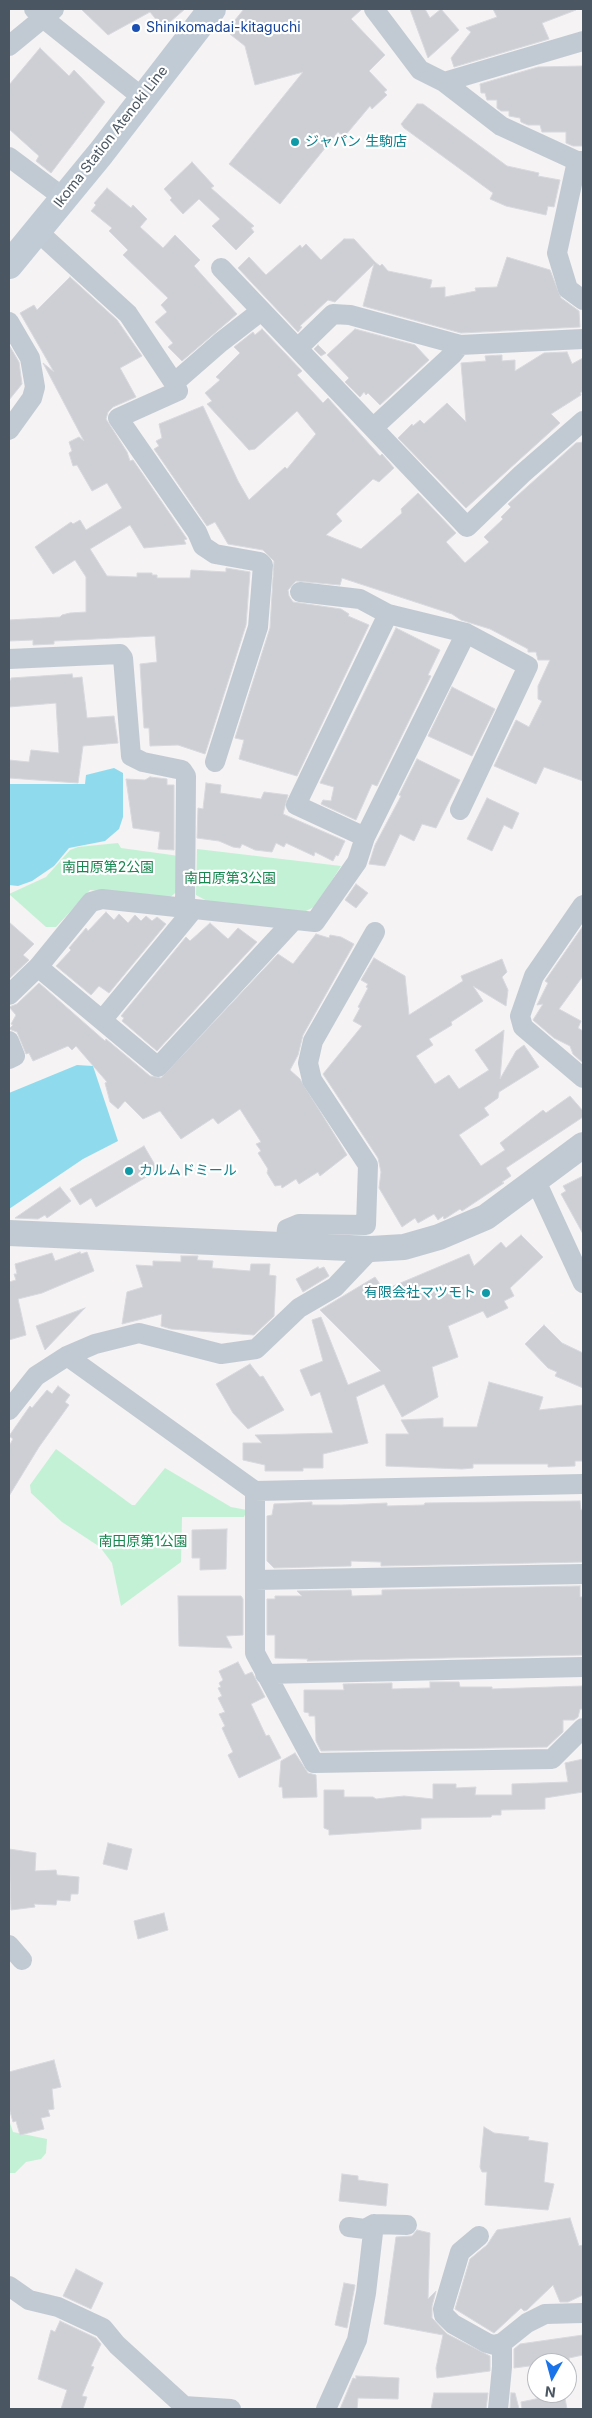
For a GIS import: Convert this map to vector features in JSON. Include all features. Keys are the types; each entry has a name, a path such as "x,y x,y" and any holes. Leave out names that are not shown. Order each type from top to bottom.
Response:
{"main road":[{"name":"Ikoma Station Atenoki Line","path":"9,265 212,9"}],"street":[{"path":"374,9 420,70 444,82 501,126 580,162 557,253 568,289 583,300"},
{"path":"9,46 44,12 143,98"},
{"path":"444,82 583,41"},
{"path":"11,166 64,198"},
{"path":"36,230 128,314 174,383 178,391 118,418 197,532 203,546 215,554 260,562 263,565 258,627 215,762"},
{"path":"221,268 467,527 522,474 583,421"},
{"path":"174,383 221,342 261,311"},
{"path":"298,348 333,314 350,314 460,345 583,339"},
{"path":"9,322 30,358 35,387 32,398 9,430"},
{"path":"374,427 452,356 460,345"},
{"path":"300,592 360,599 388,614 466,633 528,666 460,810"},
{"path":"365,838 296,805 388,614"},
{"path":"9,995 38,966 91,902 102,899 315,922 357,862 365,838 466,633"},
{"path":"9,659 120,654 123,658 131,756 143,762 182,770 186,776 189,909 103,1019"},
{"path":"583,906 534,976 520,1016 523,1027 583,1078"},
{"path":"38,966 158,1067 294,920"},
{"path":"285,1245 287,1229 299,1224 366,1225 368,1165 312,1080 308,1063 313,1041 375,932"},
{"path":"9,1041 15,1056 9,1059"},
{"path":"9,1233 371,1249 404,1247 439,1237 486,1217 535,1179 583,1146"},
{"path":"535,1179 583,1283"},
{"path":"9,1410 36,1376 67,1356 95,1344 139,1333 221,1354 256,1349 299,1308 335,1287 371,1249"},
{"path":"67,1356 255,1492 583,1484"},
{"path":"255,1492 255,1654 314,1763 552,1759 583,1728"},
{"path":"255,1580 583,1574"},
{"path":"265,1674 583,1667"},
{"path":"9,1945 22,1960"},
{"path":"349,2227 365,2229 374,2224 407,2225"},
{"path":"326,2409 357,2340 366,2293 374,2224"},
{"path":"479,2236 460,2252 443,2309 444,2314 453,2324 487,2343 502,2343 526,2323 544,2314 583,2313"},
{"path":"9,2286 29,2300 58,2307 103,2328 113,2337 117,2345 184,2406 231,2409"},
{"path":"498,2409 502,2343"}],"green space":[{"name":"南田原第2公園","path":"118,843 121,848 179,856 180,889 168,899 90,890 56,927 46,927 9,894 46,877 70,850 78,847"},
{"name":"南田原第3公園","path":"197,849 341,866 316,906 302,913 209,902 196,895"},
{"name":"南田原第1公園","path":"56,1449 132,1505 135,1505 165,1468 231,1507 247,1510 244,1517 182,1517 181,1562 121,1606 112,1563 100,1547 62,1522 31,1493 30,1485"},
{"path":"9,2120 13,2132 47,2139 46,2153 41,2159 26,2162 15,2173 9,2173"}],"water":[{"path":"114,768 123,773 123,817 119,829 105,841 69,848 54,866 32,881 18,886 9,885 9,784 85,784 86,775"},
{"path":"77,1065 93,1066 118,1141 83,1159 9,1209 9,1093"}],"building":[{"path":"81,9 185,9 163,28 150,12 108,35"},
{"path":"244,9 362,9 351,19 385,55 369,71 387,90 384,92 387,95 372,109 370,106 344,137 338,132 280,204 229,164 303,72 255,85 245,46 226,31"},
{"path":"410,9 425,9 430,18 441,9 459,30 428,58"},
{"path":"493,9 576,10 542,23 549,39 454,67 451,58 471,32 466,28 497,17"},
{"path":"40,48 69,76 74,70 105,102 51,173 36,161 39,156 9,129 9,85"},
{"path":"583,66 583,146 573,146 566,143 566,132 542,132 540,125 528,125 521,122 520,118 509,116 509,111 501,111 497,108 497,100 487,100 485,93 481,93 480,84 538,67"},
{"path":"417,104 423,104 507,166 539,173 538,176 560,180 554,207 548,206 546,215 506,206 490,199 493,193 404,128 401,124"},
{"path":"192,162 214,186 211,188 254,226 251,228 254,232 236,250 212,226 220,219 199,199 183,214 170,200 172,198 164,189"},
{"path":"107,188 131,208 133,205 147,219 140,227 163,248 175,235 200,260 194,266 237,314 182,361 168,347 173,343 155,322 167,312 161,305 168,298 123,255 128,250 109,231 112,228 91,211 96,205 94,203"},
{"path":"344,239 354,239 375,262 380,266 382,264 388,271 432,280 430,288 445,287 445,297 476,291 475,288 497,287 507,257 550,270 561,298 579,311 580,327 461,333 363,306 374,264 335,302 328,300 300,326 302,327 298,332 238,268 249,257 266,275 300,245 302,248 306,244 321,260"},
{"path":"70,277 117,320 142,356 120,368 136,397 113,407 108,412 106,419 127,452 130,461 133,460 187,539 184,540 186,544 144,548 130,525 90,549 107,576 137,577 137,573 152,573 152,575 157,575 157,578 190,578 191,570 226,572 226,568 250,572 246,625 205,754 178,745 150,746 149,728 144,728 140,664 157,662 155,636 54,641 54,644 33,645 33,640 9,641 9,620 60,617 70,613 86,612 86,577 75,560 53,574 35,547 71,522 73,524 80,520 86,530 122,508 107,483 92,491 77,465 73,466 69,453 72,451 69,442 79,437 84,441 43,363 54,372 20,313 34,305 37,310"},
{"path":"262,329 302,371 297,375 323,403 328,398 380,456 382,454 394,468 379,482 373,479 336,514 342,521 326,535 361,549 402,513 401,509 418,493 456,533 446,542 465,563 489,542 484,537 503,519 501,517 511,507 508,504 576,443 583,442 583,781 544,767 536,784 494,766 516,720 529,727 542,701 538,699 538,686 550,660 538,660 536,652 528,652 528,649 490,629 461,620 452,614 342,578 340,585 296,581 288,590 293,602 341,609 349,614 348,616 369,625 297,776 239,759 244,740 235,738 270,628 274,561 263,550 228,544 215,522 207,526 154,449 159,446 156,441 162,438 159,424 203,406 238,481 249,500 285,467 287,469 316,434 297,411 255,449 249,450 207,404 212,401 205,393 220,380 216,377 240,353 234,347 253,332 255,335"},
{"path":"355,329 415,345 429,360 380,405 368,393 366,395 364,392 360,397 345,382 349,378 327,355"},
{"path":"9,345 19,362 22,384 9,400"},
{"path":"318,345 326,353 321,356 314,349"},
{"path":"567,352 572,364 583,358 583,391 580,393 581,395 551,414 560,423 466,508 398,438 412,424 413,426 420,420 424,424 447,403 466,422 461,363 486,361 485,356 502,355 502,361 515,360 515,371 544,353"},
{"path":"396,628 440,650 428,675 431,676 377,786 372,784 356,820 321,804 323,800 331,801 334,787 320,783"},
{"path":"72,674 73,678 82,677 87,718 114,716 118,743 83,746 78,783 9,778 9,760 29,762 31,750 59,753 56,703 9,707 9,680 11,678"},
{"path":"452,687 495,709 472,756 428,736"},
{"path":"417,759 460,780 436,828 422,824 414,841 400,834 385,866 369,864 375,845 401,796 399,795"},
{"path":"150,777 167,779 167,785 174,785 174,850 158,849 160,832 133,828 126,779 145,780"},
{"path":"206,783 221,785 220,793 261,799 264,792 288,795 283,814 345,841 338,856 336,855 333,861 315,852 314,856 286,843 284,847 276,843 272,852 255,850 242,844 240,848 219,841 197,838 198,808 203,809"},
{"path":"487,798 519,813 512,829 504,825 492,851 467,839"},
{"path":"356,884 368,893 356,908 345,900"},
{"path":"106,912 114,920 119,914 128,923 135,915 141,921 146,916 152,921 157,917 166,924 109,993 99,986 91,995 56,966 71,950 69,948 86,928 88,931"},
{"path":"9,922 34,944 23,955 29,960 9,979"},
{"path":"210,923 228,939 238,928 257,942 157,1051 122,1021 124,1018 121,1016 186,937 190,941"},
{"path":"583,926 583,976 559,1009 581,1021 578,1028 583,1031 583,1063 573,1054 570,1046 554,1038 533,1020 543,1004 537,1005 548,983 545,981"},
{"path":"316,934 329,938 330,935 341,937 354,944 303,1035 298,1055 290,1070 300,1079 347,1155 320,1176 318,1172 299,1184 296,1179 282,1188 281,1185 275,1186 267,1173 268,1169 258,1153 261,1151 256,1144 261,1142 240,1109 218,1124 213,1118 181,1139 160,1111 143,1119 125,1101 118,1109 110,1102 105,1083 107,1082 76,1046 72,1050 68,1046 33,1061 29,1053 26,1054 17,1032 9,1029 13,1025 11,1024 16,1015 9,1007 17,1004 39,983 105,1041 106,1039 150,1076 161,1078 278,954 293,964"},
{"path":"374,958 405,976 409,1015 463,981 461,976 502,959 507,972 502,977 508,990 506,1006 473,986 483,1001 451,1022 452,1025 429,1039 433,1045 416,1056 435,1084 449,1075 459,1089 489,1070 475,1050 504,1030 500,1079 516,1051 524,1045 539,1067 499,1092 498,1098 484,1108 489,1115 459,1135 481,1166 505,1150 500,1143 543,1110 546,1113 570,1096 583,1111 583,1117 506,1168 511,1176 502,1182 504,1183 462,1211 460,1209 444,1219 443,1216 438,1220 434,1214 418,1223 415,1218 402,1227 379,1188 381,1172 378,1158 323,1074 362,1026 353,1021 368,988 366,987 368,984 361,980"},
{"name":"カルムドミール","path":"144,1146 158,1170 96,1207 91,1198 80,1205 70,1189"},
{"path":"583,1176 583,1234 561,1194 566,1191 563,1186"},
{"path":"60,1187 71,1201 47,1218 45,1215 38,1219 15,1218"},
{"path":"521,1235 543,1257 510,1288 514,1296 504,1301 508,1308 487,1318 483,1311 448,1326 458,1357 432,1367 438,1397 402,1417 384,1384 356,1397 368,1443 323,1454 323,1468 303,1468 303,1471 265,1471 265,1465 243,1460 243,1443 262,1443 255,1435 333,1433 320,1392 311,1396 300,1370 323,1361 312,1320 321,1317 348,1385 381,1371 320,1310 375,1277 384,1290 469,1254 474,1266 501,1242 506,1248"},
{"path":"80,1252 81,1254 87,1252 94,1271 42,1293 18,1299 26,1335 9,1340 9,1282 16,1280 14,1274 17,1274 15,1264 52,1253 55,1261"},
{"path":"181,1256 198,1256 197,1260 213,1261 212,1268 250,1271 251,1264 270,1264 269,1275 276,1276 274,1316 254,1335 171,1329 161,1326 162,1314 122,1324 127,1292 143,1287 136,1265 153,1266 153,1261 181,1262"},
{"path":"318,1267 319,1269 324,1267 329,1276 303,1292 296,1279"},
{"path":"85,1308 45,1350 36,1326"},
{"path":"544,1325 562,1343 583,1353 583,1388 555,1376 557,1372 548,1368 525,1344"},
{"path":"250,1364 260,1377 263,1376 284,1410 248,1429 233,1413 216,1384"},
{"path":"489,1382 543,1397 539,1410 583,1405 583,1461 575,1461 575,1466 548,1467 548,1464 473,1464 473,1468 462,1469 386,1466 386,1434 409,1434 401,1420 443,1418 443,1427 477,1427"},
{"path":"58,1386 70,1395 65,1402 69,1405 39,1447 9,1496 9,1446 13,1439 9,1436 30,1406 32,1408 47,1390 52,1394"},
{"path":"580,1501 581,1510 583,1510 583,1562 381,1566 381,1562 351,1561 351,1566 274,1568 267,1561 267,1516 272,1515 274,1504 312,1502 312,1505 387,1503 387,1506 424,1505 425,1503"},
{"path":"227,1529 226,1569 200,1570 200,1558 192,1558 192,1530"},
{"path":"580,1586 580,1597 583,1597 582,1655 307,1661 308,1659 275,1658 275,1635 267,1635 267,1599 275,1599 275,1596 302,1596 297,1591 351,1590 352,1596 382,1595 382,1590"},
{"path":"178,1596 241,1596 243,1599 243,1635 226,1636 232,1648 179,1646"},
{"path":"238,1662 245,1675 252,1672 265,1697 251,1704 266,1736 269,1735 281,1758 239,1778 228,1755 233,1752 222,1728 225,1726 219,1714 225,1712 218,1698 222,1696 218,1688 221,1687 219,1683 223,1680 219,1671"},
{"path":"430,1682 459,1682 460,1687 492,1687 492,1689 583,1686 583,1709 580,1709 578,1717 574,1720 563,1720 563,1732 547,1747 321,1751 316,1741 315,1716 309,1716 309,1713 304,1712 304,1690 344,1690 343,1684 392,1683 392,1689 430,1688"},
{"path":"295,1753 308,1773 316,1775 317,1797 283,1798 282,1787 279,1787 281,1761"},
{"path":"583,1759 583,1792 545,1798 545,1809 501,1810 501,1815 492,1815 491,1817 421,1818 421,1829 329,1835 329,1830 324,1828 324,1790 344,1790 344,1797 373,1797 376,1799 404,1796 433,1799 433,1784 456,1784 456,1788 476,1787 475,1795 512,1795 512,1784 568,1782 565,1763"},
{"path":"108,1843 132,1849 127,1870 103,1864"},
{"path":"9,1849 36,1853 35,1871 56,1870 57,1875 79,1877 78,1894 71,1894 70,1901 57,1900 56,1905 34,1904 35,1907 11,1910"},
{"path":"164,1913 168,1930 138,1939 134,1921"},
{"path":"54,2060 61,2087 52,2089 54,2109 48,2110 50,2116 41,2118 44,2129 20,2135 16,2121 13,2122 9,2108 9,2072"},
{"path":"484,2127 494,2133 529,2137 528,2140 548,2143 544,2182 554,2184 548,2210 485,2205 487,2172 482,2172 480,2167"},
{"path":"342,2174 358,2176 358,2180 388,2184 386,2206 339,2201"},
{"path":"570,2218 579,2246 583,2245 583,2295 568,2302 560,2302 553,2285 527,2310 524,2311 521,2308 494,2333 455,2309 470,2259 487,2245 497,2230"},
{"path":"417,2230 430,2233 428,2299 436,2291 432,2306 432,2318 447,2334 490,2356 490,2371 437,2378 436,2368 443,2335 384,2324 396,2237 412,2236"},
{"path":"76,2269 103,2283 91,2309 63,2296"},
{"path":"344,2283 355,2285 347,2328 335,2325"},
{"path":"60,2321 96,2338 101,2344 91,2366 94,2367 82,2396 87,2397 83,2409 61,2409 67,2390 38,2379 51,2330 55,2332"},
{"path":"583,2335 583,2355 577,2356 577,2353 527,2353 527,2366 514,2368 514,2349 520,2344"},
{"path":"356,2376 399,2378 398,2399 358,2398 357,2409 340,2409 353,2378 356,2379"},
{"path":"434,2393 488,2393 486,2409 431,2409"},
{"path":"511,2393 515,2393 519,2409 510,2409"},
{"path":"521,2402 566,2403 567,2409 522,2409"}],"place":[{"name":"Shinikomadai-kitaguchi","path":"136,28"},
{"name":"ジャパン 生駒店","path":"295,142"},
{"name":"カルムドミール","path":"129,1171"},
{"name":"有限会社マツモト","path":"486,1293"}]}
